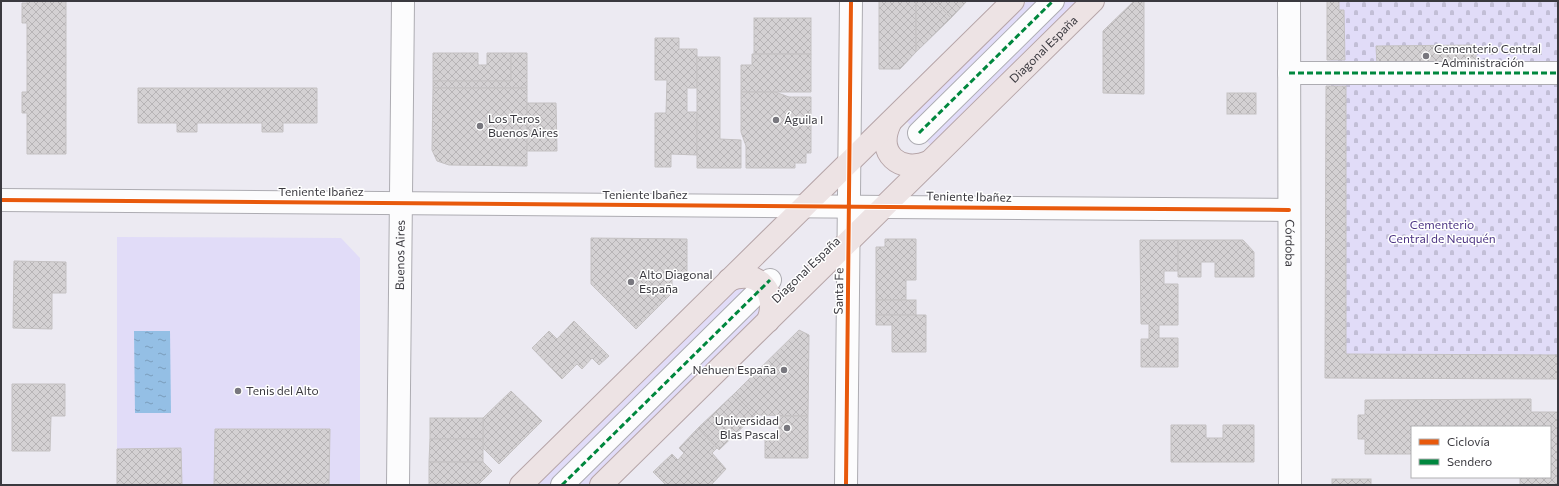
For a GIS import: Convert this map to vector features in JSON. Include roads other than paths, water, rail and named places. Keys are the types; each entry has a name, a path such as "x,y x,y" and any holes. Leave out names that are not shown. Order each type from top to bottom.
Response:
{"main road":[{"path":"521,485 1013,1"},
{"name":"Diagonal España","path":"601,485 1093,1"},
{"path":"890,123 885,135 885,142 890,156 902,165 912,167 929,162"},
{"path":"729,280 743,276 751,277 767,283 772,306 768,321"}],"street":[{"name":"Buenos Aires","path":"398,485 403,1"},
{"name":"Santa Fe","path":"846,485 850,241 851,1"},
{"path":"919,133 1052,1"},
{"name":"Córdoba","path":"1289,1 1290,485"},
{"path":"1289,73 1558,73"},
{"name":"Teniente Ibañez","path":"1,200 1289,210"},
{"path":"562,485 767,283"}],"water":[{"path":"134,331 170,331 171,413 135,413"}],"place":[{"name":"Cementerio Central - Administración","path":"1426,56"},
{"name":"Águila I","path":"776,120"},
{"name":"Los Teros Buenos Aires","path":"480,126"},
{"name":"Alto Diagonal España","path":"631,282"},
{"name":"Nehuen España","path":"784,370"},
{"name":"Tenis del Alto","path":"238,391"},
{"name":"Universidad Blas Pascal","path":"787,428"}],"park label":[{"name":"Cementerio Central de Neuquén","path":"1442,232"}]}
